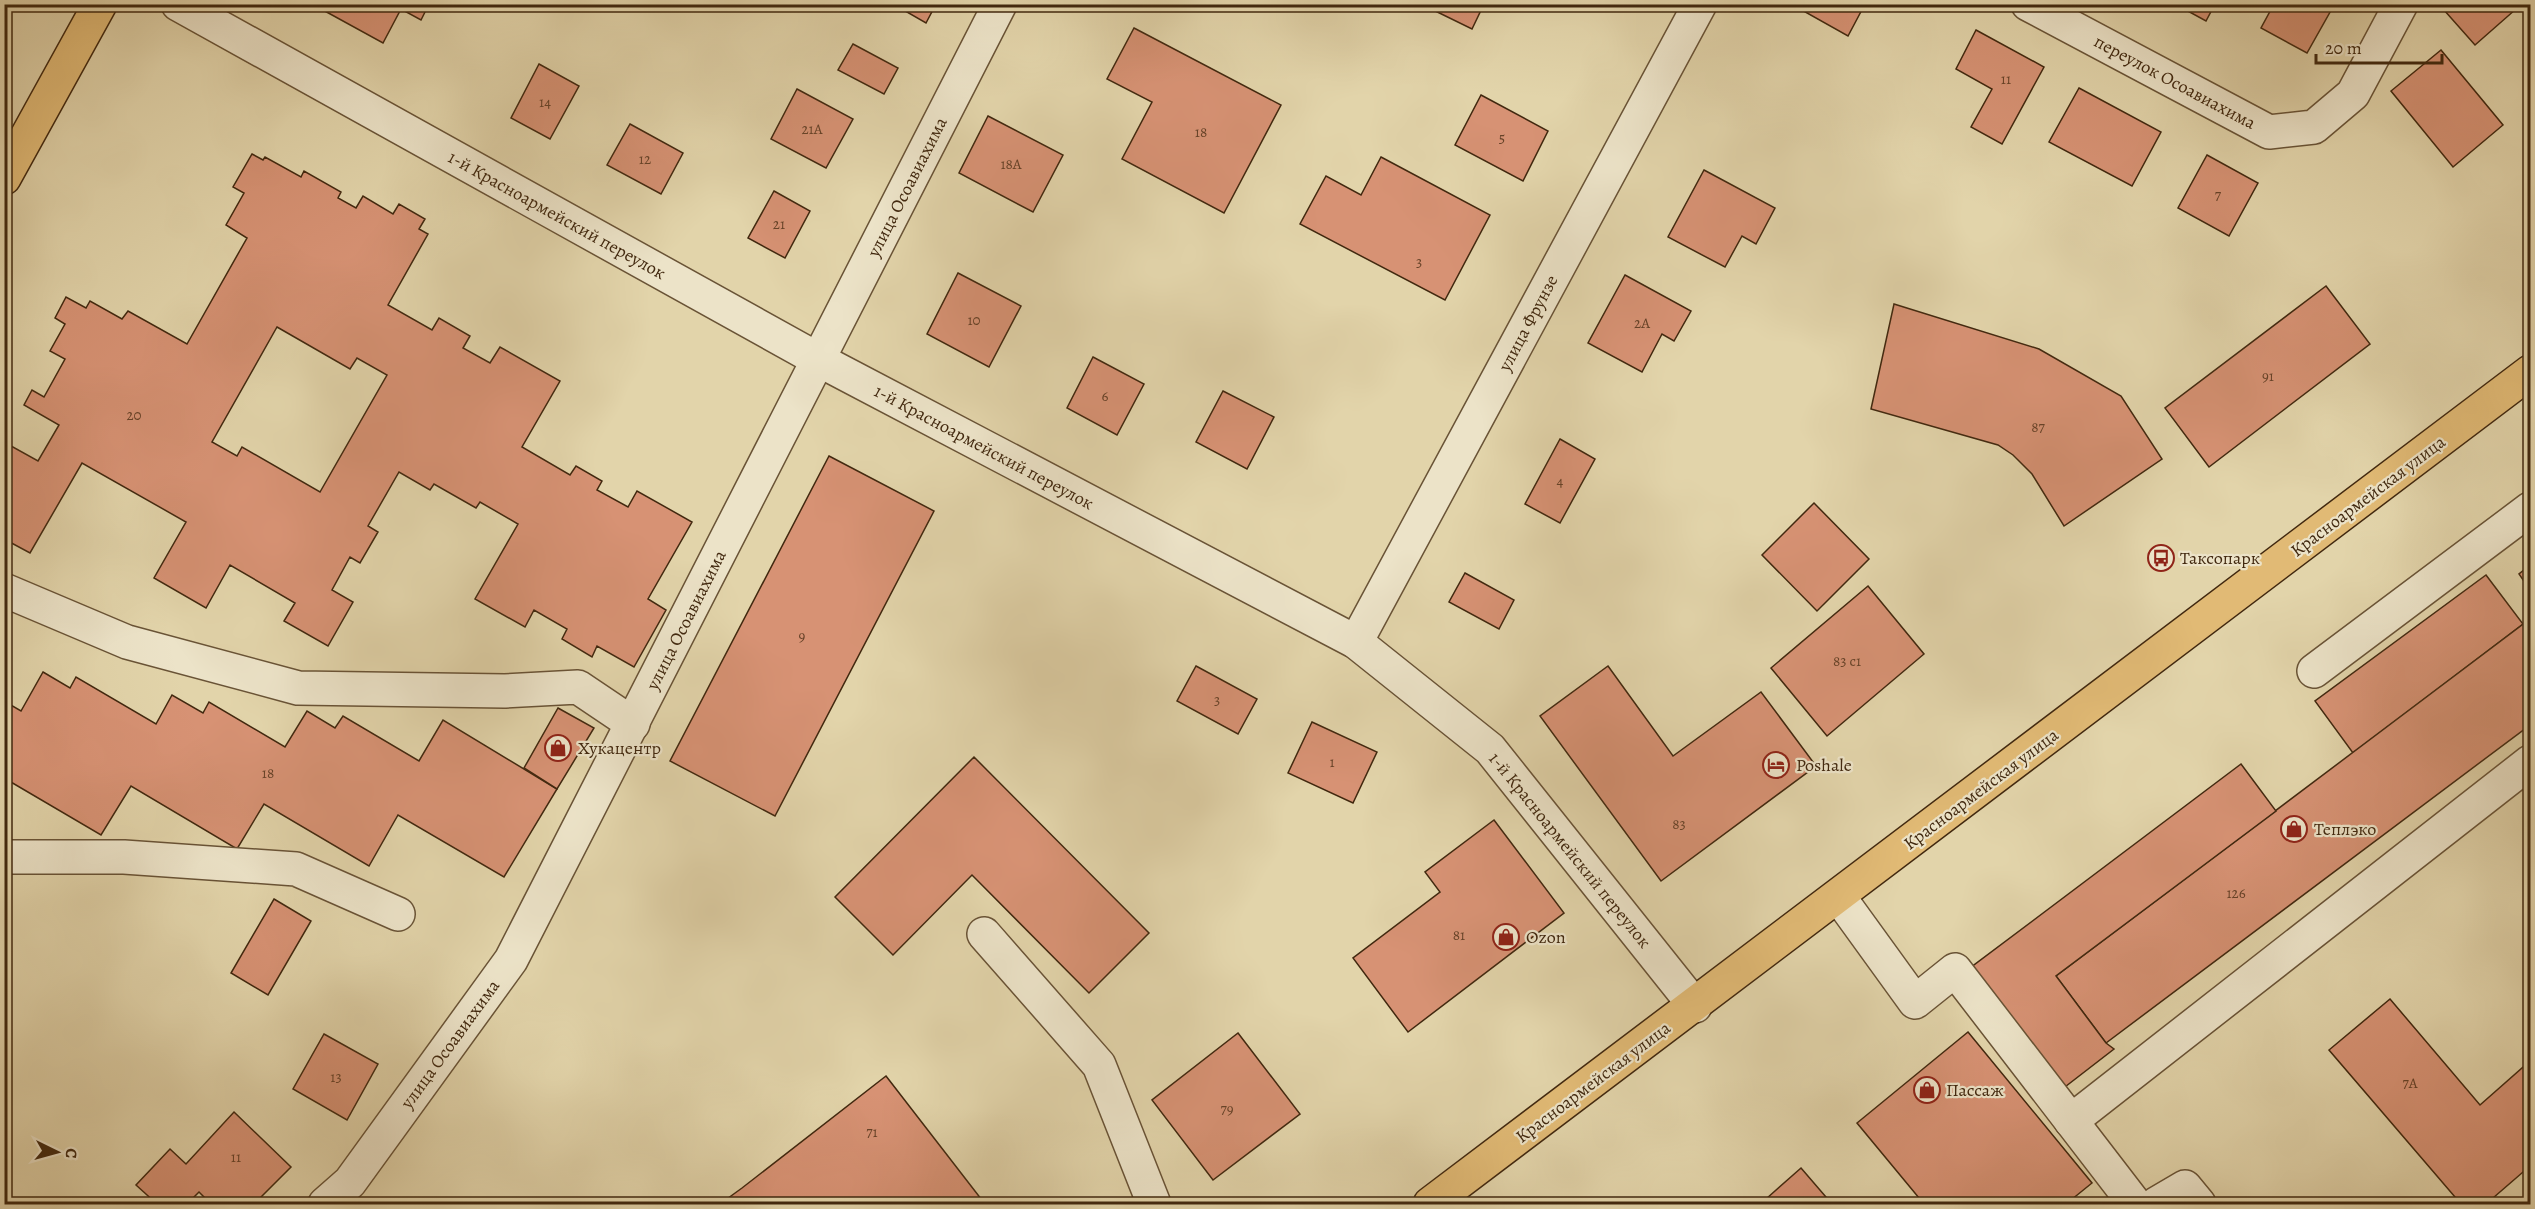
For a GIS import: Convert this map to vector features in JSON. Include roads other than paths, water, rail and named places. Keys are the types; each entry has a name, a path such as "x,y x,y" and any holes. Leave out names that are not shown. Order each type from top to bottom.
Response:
{"main road":[{"path":"4,178 100,4"},
{"name":"Красноармейская улица","path":"1431,1204 2530,372"}],"street":[{"name":"1-й Красноармейский переулок","path":"178,4 819,360 1356,642 1490,749 1695,1006"},
{"name":"улица Осоавиахима","path":"325,1204 350,1182 511,960 1000,4"},
{"name":"улица Фрунзе","path":"1356,642 1700,4"},
{"name":"переулок Осоавиахима","path":"2028,4 2269,132 2314,127 2353,94 2402,4"},
{"path":"2314,671 2530,509"},
{"path":"4,590 127,642 298,688 505,691 578,687 633,724"},
{"path":"2071,1122 2530,762"},
{"path":"4,857 124,857 296,869 398,914"},
{"path":"1839,897 1915,1002 1954,970 2135,1204"},
{"path":"984,934 1100,1065 1154,1204"},
{"path":"2156,1204 2185,1187 2199,1204"}],"place":[{"name":"Таксопарк","path":"2161,558"},
{"name":"Хукацентр","path":"558,748"},
{"name":"Poshale","path":"1776,765"},
{"name":"Теплэко","path":"2294,829"},
{"name":"Ozon","path":"1506,937"},
{"name":"Пассаж","path":"1927,1090"}]}
